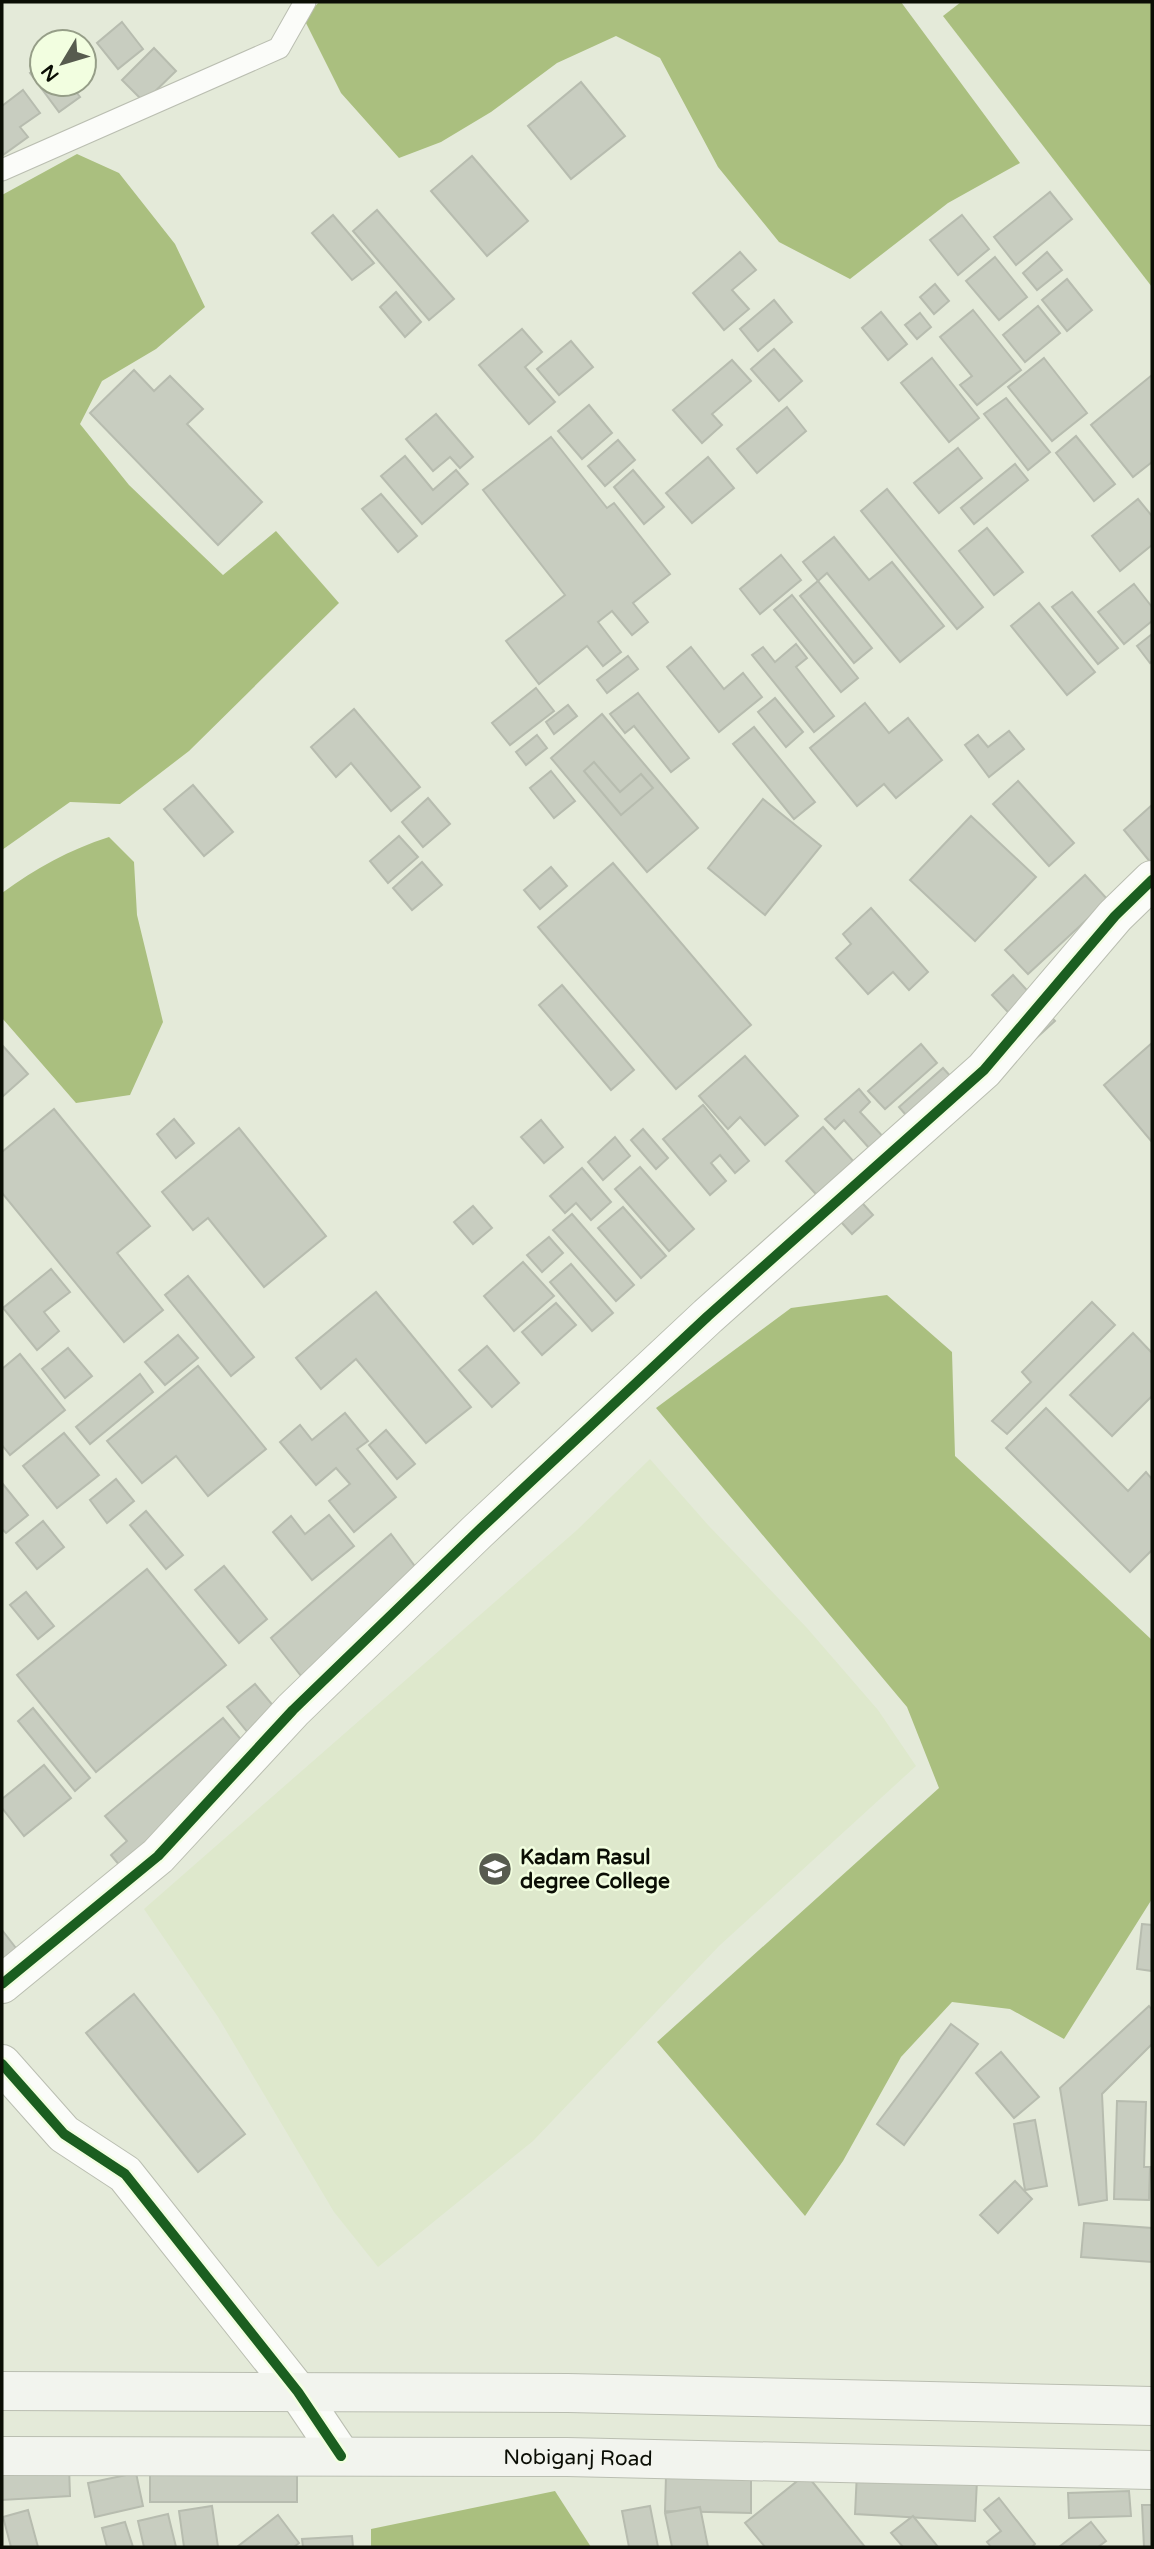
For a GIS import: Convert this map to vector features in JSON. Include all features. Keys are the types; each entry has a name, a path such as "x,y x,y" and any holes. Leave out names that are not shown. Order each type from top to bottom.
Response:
{"main road":[{"path":"2,2391 568,2393 1152,2406"},
{"name":"Nobiganj Road","path":"2,2456 567,2457 1152,2470"}],"street":[{"path":"2,1984 158,1856 293,1710 478,1531 708,1316 984,1070 1115,916 1152,880"},
{"path":"2,2064 64,2134 125,2174 298,2392 341,2456"}],"lane":[{"path":"2,170 279,47 305,2"}],"shaded area":[{"path":"319,2 901,2 1020,163 948,203 850,279 779,242 718,167 660,58 616,36 557,63 491,112 441,142 399,158 341,93 304,19"},
{"path":"961,2 1152,2 1152,287 943,16"},
{"path":"77,154 119,173 175,244 205,307 156,349 102,381 80,424 129,485 223,575 276,531 339,603 189,751 120,804 70,802 2,850 2,195"},
{"path":"109,837 134,862 137,915 163,1022 130,1095 76,1103 2,1018 2,893 53,860"},
{"path":"887,1295 952,1352 955,1456 1152,1640 1152,1899 1064,2039 1010,2009 952,2002 901,2057 843,2161 805,2216 657,2042 939,1788 907,1707 656,1408 791,1308"},
{"name":"Kadam Rasul degree College","path":"650,1459 708,1525 807,1628 878,1710 916,1766 719,1946 533,2141 378,2267 334,2212 218,2017 144,1909 577,1530"},
{"path":"555,2491 591,2547 371,2547 371,2529"}],"building":[{"path":"122,22 143,49 118,69 98,42"},
{"path":"154,48 176,71 144,102 122,80"},
{"path":"581,82 625,136 571,179 528,126"},
{"path":"23,90 40,113 20,127 28,137 3,155 2,106"},
{"path":"49,98 79,98 59,112"},
{"path":"472,156 528,221 487,256 431,191"},
{"path":"1050,192 1072,219 1016,265 994,237"},
{"path":"377,210 454,299 429,320 353,231"},
{"path":"333,215 374,263 352,280 312,233"},
{"path":"962,215 989,249 958,275 930,240"},
{"path":"740,252 756,270 732,290 749,309 724,330 693,293"},
{"path":"1047,252 1062,270 1037,290 1023,273"},
{"path":"995,257 1027,297 999,320 966,281"},
{"path":"1067,279 1092,310 1067,331 1042,300"},
{"path":"935,284 949,301 934,314 920,297"},
{"path":"396,292 421,322 405,337 380,307"},
{"path":"774,300 792,322 758,351 740,329"},
{"path":"1038,306 1060,333 1025,362 1003,335"},
{"path":"973,310 1021,370 977,405 960,385 972,376 940,337"},
{"path":"881,312 907,344 888,360 862,328"},
{"path":"920,313 931,327 917,339 905,325"},
{"path":"522,329 542,352 525,367 555,402 529,424 479,365"},
{"path":"571,341 593,367 559,395 537,369"},
{"path":"774,349 802,381 779,401 751,369"},
{"path":"932,358 979,418 949,442 901,383"},
{"path":"1044,358 1087,413 1052,441 1008,387"},
{"path":"732,360 751,381 712,414 722,425 702,443 673,410"},
{"path":"134,370 154,391 170,376 203,409 187,424 262,502 218,545 90,413"},
{"path":"1152,375 1152,462 1133,477 1091,425"},
{"path":"1006,398 1050,452 1028,470 984,414"},
{"path":"589,405 612,433 582,459 558,431"},
{"path":"787,407 806,431 757,473 737,449"},
{"path":"436,414 473,457 460,468 450,457 433,471 406,439"},
{"path":"1076,436 1115,484 1094,501 1056,453"},
{"path":"551,437 607,508 614,503 670,574 633,603 648,622 632,635 612,611 598,622 621,652 603,666 587,646 539,684 506,641 565,595 483,490"},
{"path":"618,440 635,460 605,486 588,466"},
{"path":"958,448 982,478 939,513 914,483"},
{"path":"405,456 433,490 456,470 468,484 422,524 381,476"},
{"path":"708,457 734,488 692,523 666,493"},
{"path":"1015,464 1028,480 974,524 961,508"},
{"path":"633,470 664,507 644,524 614,487"},
{"path":"887,489 983,607 957,629 861,511"},
{"path":"381,494 417,536 398,552 362,509"},
{"path":"1138,499 1152,516 1152,545 1120,571 1092,536"},
{"path":"987,528 1023,572 994,595 959,551"},
{"path":"834,537 869,580 892,562 944,626 900,662 827,573 818,581 803,562"},
{"path":"781,555 801,580 760,614 740,589"},
{"path":"818,581 872,648 854,663 800,596"},
{"path":"1134,584 1152,607 1152,621 1124,644 1098,612"},
{"path":"1072,592 1118,648 1098,664 1052,607"},
{"path":"792,595 858,678 841,692 774,610"},
{"path":"1039,603 1095,672 1067,695 1011,626"},
{"path":"1152,634 1152,661 1150,663 1137,646"},
{"path":"796,644 807,658 796,667 834,716 814,732 752,655 763,647 775,662"},
{"path":"691,647 724,689 743,673 762,697 719,732 667,667"},
{"path":"628,656 638,669 607,693 597,680"},
{"path":"536,688 554,711 510,745 492,723"},
{"path":"638,693 689,758 671,772 634,726 625,733 610,714"},
{"path":"775,698 803,732 786,747 758,712"},
{"path":"865,703 889,733 908,718 942,760 896,798 884,784 857,806 810,748"},
{"path":"568,705 577,716 554,734 546,722"},
{"path":"354,709 420,787 391,811 351,763 336,777 311,747"},
{"path":"602,714 698,828 647,872 551,758"},
{"path":"754,727 815,802 794,819 733,744"},
{"path":"1009,731 1024,749 989,777 965,745 978,735 988,747"},
{"path":"537,735 547,748 526,765 516,752"},
{"path":"594,762 620,792 641,774 653,788 621,815 584,771"},
{"path":"551,771 575,801 554,818 530,788"},
{"path":"1018,781 1074,843 1049,866 993,804"},
{"path":"193,785 233,832 204,856 164,809"},
{"path":"428,798 450,824 423,847 402,822"},
{"path":"763,799 821,846 765,915 708,868"},
{"path":"1152,805 1152,862 1151,863 1124,830"},
{"path":"971,816 1036,877 975,941 910,880"},
{"path":"399,836 418,857 388,883 370,861"},
{"path":"422,862 442,885 412,910 393,888"},
{"path":"613,863 751,1025 676,1089 538,927"},
{"path":"551,867 567,886 540,909 524,890"},
{"path":"1085,875 1108,900 1028,974 1005,950"},
{"path":"871,908 928,972 909,990 893,972 868,994 836,958 851,944 843,934"},
{"path":"1013,975 1055,1021 1034,1040 992,995"},
{"path":"562,985 634,1070 611,1090 539,1005"},
{"path":"1152,1043 1152,1142 1104,1085"},
{"path":"921,1044 937,1063 885,1109 868,1091"},
{"path":"2,1045 28,1074 2,1097"},
{"path":"745,1056 798,1116 765,1145 740,1117 728,1129 699,1096"},
{"path":"943,1068 962,1089 918,1129 899,1107"},
{"path":"859,1089 870,1102 860,1112 901,1156 887,1168 844,1120 835,1129 825,1119"},
{"path":"703,1105 749,1161 735,1173 720,1155 711,1163 726,1181 710,1195 663,1139"},
{"path":"54,1109 150,1226 117,1253 163,1310 124,1342 2,1193 2,1152"},
{"path":"174,1119 194,1143 176,1158 157,1134"},
{"path":"541,1120 563,1147 544,1163 521,1137"},
{"path":"823,1127 854,1162 839,1177 873,1215 852,1234 786,1161"},
{"path":"239,1128 326,1236 264,1287 208,1218 193,1230 162,1192"},
{"path":"643,1129 668,1158 656,1169 631,1140"},
{"path":"615,1137 630,1156 603,1180 588,1162"},
{"path":"640,1167 694,1229 669,1251 615,1189"},
{"path":"582,1168 611,1202 591,1220 576,1203 565,1213 550,1196"},
{"path":"473,1206 492,1228 473,1244 454,1222"},
{"path":"623,1207 666,1256 641,1278 598,1228"},
{"path":"572,1214 634,1285 616,1301 553,1230"},
{"path":"549,1237 563,1253 542,1272 527,1255"},
{"path":"523,1262 554,1296 514,1331 484,1296"},
{"path":"571,1264 613,1313 592,1331 550,1282"},
{"path":"51,1269 70,1292 44,1312 59,1331 37,1350 3,1308"},
{"path":"188,1276 254,1357 231,1376 165,1295"},
{"path":"376,1292 471,1407 426,1443 356,1359 321,1389 296,1358"},
{"path":"1092,1302 1115,1325 1007,1434 992,1421 1031,1382 1022,1372"},
{"path":"556,1303 576,1325 542,1355 522,1332"},
{"path":"1133,1333 1152,1353 1152,1396 1112,1436 1070,1395"},
{"path":"178,1335 198,1358 165,1385 145,1362"},
{"path":"487,1346 519,1383 492,1407 459,1370"},
{"path":"68,1348 92,1376 65,1398 42,1369"},
{"path":"20,1354 65,1410 10,1455 2,1445 2,1369"},
{"path":"198,1366 266,1449 208,1496 176,1456 142,1483 107,1441"},
{"path":"140,1374 153,1392 90,1444 76,1427"},
{"path":"1046,1408 1128,1491 1146,1472 1152,1479 1152,1550 1130,1572 1006,1448"},
{"path":"345,1413 368,1441 357,1449 396,1497 354,1532 329,1501 350,1484 336,1468 316,1485 280,1442 300,1425 312,1440"},
{"path":"386,1430 415,1464 397,1479 369,1445"},
{"path":"64,1433 99,1475 57,1508 23,1466"},
{"path":"116,1479 134,1501 107,1523 90,1500"},
{"path":"2,1483 28,1515 6,1533 2,1529"},
{"path":"146,1511 183,1555 166,1569 130,1525"},
{"path":"329,1515 354,1546 312,1580 273,1532 291,1516 305,1534"},
{"path":"43,1521 64,1547 37,1569 16,1543"},
{"path":"391,1534 428,1584 313,1691 271,1638"},
{"path":"224,1566 267,1619 239,1643 195,1590"},
{"path":"147,1569 226,1665 96,1772 17,1675"},
{"path":"26,1592 54,1626 38,1639 10,1605"},
{"path":"255,1684 295,1732 266,1755 227,1707"},
{"path":"33,1708 90,1778 75,1791 18,1721"},
{"path":"223,1718 258,1760 125,1872 111,1855 127,1841 105,1816"},
{"path":"44,1765 71,1798 24,1836 2,1808 2,1799"},
{"path":"1142,1924 1152,1925 1152,1971 1137,1969"},
{"path":"2,1930 19,1952 2,1966"},
{"path":"134,1994 245,2134 198,2172 86,2033"},
{"path":"1149,2006 1152,2010 1152,2044 1102,2094 1107,2200 1079,2205 1060,2088"},
{"path":"951,2024 978,2044 904,2145 877,2124"},
{"path":"1001,2052 1039,2097 1014,2118 976,2073"},
{"path":"1117,2101 1146,2102 1144,2167 1150,2167 1149,2200 1114,2199"},
{"path":"1035,2120 1047,2186 1025,2190 1014,2124"},
{"path":"1015,2181 1032,2199 998,2233 980,2215"},
{"path":"1084,2223 1152,2228 1152,2262 1081,2257"},
{"path":"150,2459 297,2459 297,2502 150,2502"},
{"path":"69,2466 70,2496 2,2500 2,2469"},
{"path":"857,2472 977,2480 975,2521 855,2514"},
{"path":"136,2473 143,2506 95,2517 88,2483"},
{"path":"806,2474 865,2547 765,2547 745,2523"},
{"path":"666,2476 751,2477 751,2513 665,2511"},
{"path":"1129,2491 1131,2516 1069,2518 1068,2493"},
{"path":"999,2498 1035,2544 1032,2547 991,2547 987,2542 1001,2531 984,2510"},
{"path":"1142,2505 1152,2505 1152,2547 1144,2547"},
{"path":"212,2506 218,2547 184,2547 179,2511"},
{"path":"650,2506 658,2547 629,2547 622,2511"},
{"path":"700,2507 708,2547 672,2547 665,2513"},
{"path":"28,2510 38,2547 11,2547 3,2517"},
{"path":"168,2514 176,2547 144,2547 138,2521"},
{"path":"278,2515 299,2543 294,2547 237,2547"},
{"path":"913,2516 938,2547 903,2547 891,2533"},
{"path":"125,2522 133,2547 107,2547 102,2528"},
{"path":"1091,2522 1106,2541 1098,2547 1059,2547"},
{"path":"352,2536 353,2547 303,2547 302,2539"}],"cycle path":[{"path":"2,1984 158,1856 293,1710 478,1531 708,1316 984,1070 1115,916 1152,880"},
{"path":"2,2064 64,2134 125,2174 298,2392 341,2456"}],"place":[{"name":"Kadam Rasul degree College","path":"495,1869"}]}
